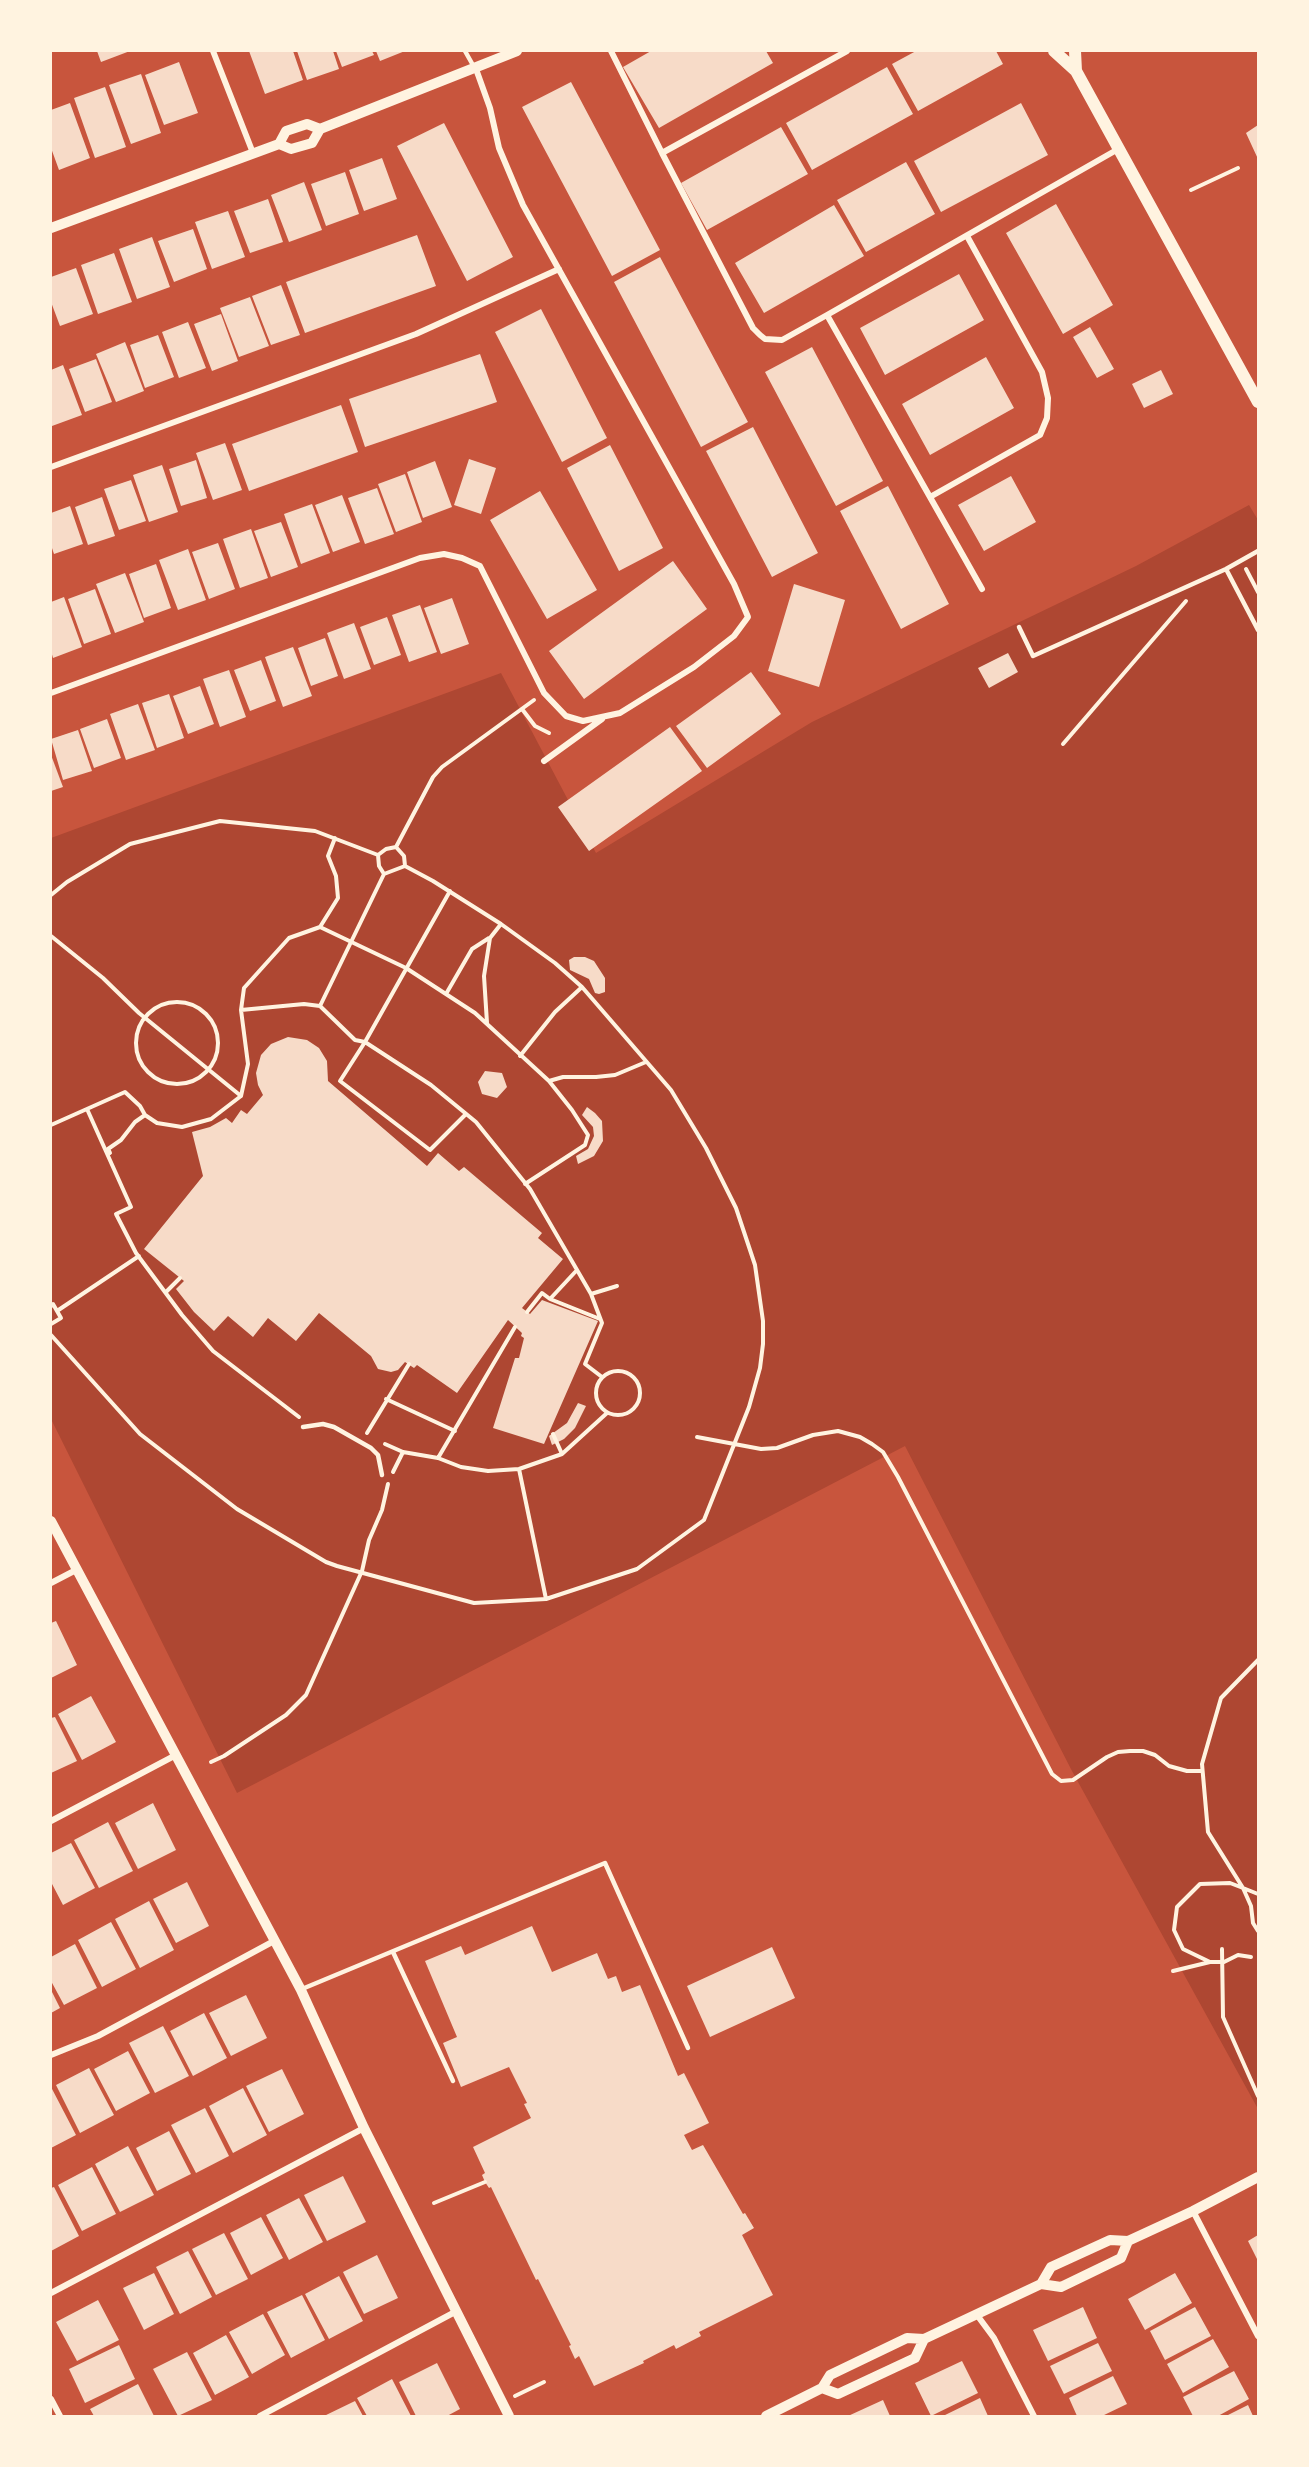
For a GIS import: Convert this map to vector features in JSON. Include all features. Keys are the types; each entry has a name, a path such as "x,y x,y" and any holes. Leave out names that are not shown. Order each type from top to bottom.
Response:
{"main road":[{"path":"1054,51 1076,71 1258,402"},
{"path":"1075,51 1076,71"}],"street":[{"path":"213,51 253,153"},
{"path":"51,228 279,144 291,149 312,142 320,129 517,51"},
{"path":"611,51 753,328 765,339 782,340 1120,148"},
{"path":"662,153 847,51"},
{"path":"51,693 420,558 444,554 462,558 480,567 544,693 566,716 583,721 620,713 694,667 734,636 748,617 734,584 523,205 499,148 490,108 476,69"},
{"path":"279,144 286,130 307,124 320,129"},
{"path":"930,497 1040,435 1047,418 1048,398 1042,372 968,236"},
{"path":"51,466 416,334 560,269"},
{"path":"827,315 982,589"},
{"path":"544,760 603,718"},
{"path":"51,1521 301,1990 364,2128 509,2416"},
{"path":"51,1582 76,1570"},
{"path":"51,1821 176,1755"},
{"path":"51,2055 98,2036 274,1941"},
{"path":"51,2293 364,2128"},
{"path":"766,2416 783,2412 822,2388 830,2375 897,2342 907,2338 924,2339 1041,2284 1051,2267 1110,2240 1128,2241 1258,2177"},
{"path":"1193,2211 1258,2336"},
{"path":"1041,2284 1061,2287 1121,2258 1128,2241"},
{"path":"260,2416 456,2312"},
{"path":"977,2315 994,2338 1034,2416"},
{"path":"822,2388 838,2394 915,2358 924,2339"},
{"path":"51,2399 60,2416"}],"lane":[{"path":"465,51 476,69"},
{"path":"1019,627 1033,656 1205,579 1258,551"},
{"path":"1226,569 1258,630"},
{"path":"303,1427 323,1424 334,1427 371,1448 378,1455 382,1475"},
{"path":"301,1990 605,1863 688,2048"},
{"path":"393,1952 453,2081"}],"path":[{"path":"1191,190 1238,168"},
{"path":"1241,560 1258,592"},
{"path":"1063,744 1205,579"},
{"path":"396,847 433,777 442,767 544,693"},
{"path":"522,709 535,726 549,734"},
{"path":"51,896 67,882 130,844 220,821 315,831 378,855"},
{"path":"51,1125 124,1092 145,1115 157,1123 182,1127 211,1119 241,1096 248,1064 241,1010 244,988 289,938 320,927 338,898 336,876 328,856 334,838"},
{"path":"378,855 386,849 396,847"},
{"path":"396,847 404,856 405,866"},
{"path":"378,855 379,866 384,874"},
{"path":"51,1335 140,1434 237,1509 326,1562 474,1603 546,1599 637,1569 704,1520 736,1443 760,1368 763,1321 755,1264 736,1208 706,1148 671,1090 582,987 555,963 450,891 405,866 384,874 320,1006"},
{"path":"450,891 365,1042 340,1081 429,1150 466,1114"},
{"path":"446,994 472,949 490,938 501,924"},
{"path":"320,927 406,968 487,1023 549,1082 572,1110 588,1135 585,1145 525,1184"},
{"path":"51,936 241,1096"},
{"path":"487,1023 484,976 490,938"},
{"path":"520,1056 555,1012 582,987"},
{"path":"171,1002 187,1003 203,1011 212,1021 218,1041 216,1056 209,1069 196,1079 182,1084 166,1083 152,1077 139,1061 135,1046 137,1030 145,1016 157,1007 171,1002"},
{"path":"241,1010 304,1004 320,1006 355,1040 365,1042 431,1085 476,1122 525,1184 591,1294 602,1323 585,1364 602,1377"},
{"path":"549,1082 563,1077 615,1075 646,1062"},
{"path":"87,1109 131,1207 116,1214 139,1256 182,1315 213,1351 300,1418 307,1416"},
{"path":"110,1160 108,1149 121,1140 135,1122 145,1115"},
{"path":"57,1311 139,1256"},
{"path":"550,1299 578,1270"},
{"path":"166,1292 180,1278"},
{"path":"591,1294 617,1286"},
{"path":"527,1312 542,1293 550,1299 601,1320"},
{"path":"51,1306 53,1304 61,1318 51,1324"},
{"path":"438,1458 515,1327"},
{"path":"366,1434 409,1364"},
{"path":"613,1371 626,1372 636,1379 641,1390 639,1403 631,1412 619,1416 607,1413 599,1406 596,1396 597,1386 602,1377 613,1371"},
{"path":"386,1399 454,1431"},
{"path":"380,1442 403,1452 438,1458 461,1467 488,1471 519,1469 562,1454 607,1413"},
{"path":"358,1429 373,1438"},
{"path":"697,1437 761,1449 777,1448 819,1433 838,1431 860,1437 883,1452 1052,1774 1061,1781 1073,1780 1118,1752 1130,1751 1143,1751 1155,1755 1169,1766 1187,1771 1202,1771"},
{"path":"553,1434 562,1454"},
{"path":"211,1762 224,1756 286,1715 306,1695 362,1571 369,1540 382,1510 390,1478 403,1452"},
{"path":"519,1469 546,1599"},
{"path":"1258,1660 1221,1698 1202,1764 1208,1832 1242,1888 1251,1906 1253,1923 1258,1931"},
{"path":"1210,1962 1183,1949 1174,1930 1177,1907 1200,1884 1230,1883 1258,1894"},
{"path":"1222,1949 1224,1962 1223,2017 1258,2096"},
{"path":"1173,1971 1210,1962 1224,1962 1238,1955 1251,1957"},
{"path":"435,2203 485,2182"},
{"path":"502,2402 544,2382"}],"shaded area":[{"path":"1249,505 1258,520 1258,2109 1072,1771 905,1446 237,1793 51,1419 51,838 501,673 596,853 812,722 1136,566"}],"building":[{"path":"97,51 130,51 101,62"},
{"path":"249,51 293,51 303,80 265,94"},
{"path":"297,51 333,51 339,69 307,80"},
{"path":"336,51 372,51 374,55 342,67"},
{"path":"376,51 405,51 380,61"},
{"path":"651,51 766,51 773,63 659,128 623,67"},
{"path":"916,51 996,51 1003,64 918,111 892,64"},
{"path":"179,62 198,113 164,125 145,75"},
{"path":"887,67 913,114 812,170 786,123"},
{"path":"141,74 161,133 131,144 109,85"},
{"path":"571,82 660,250 612,276 522,107"},
{"path":"105,87 126,147 95,158 74,98"},
{"path":"70,103 90,158 59,170 51,148 51,110"},
{"path":"1021,103 1048,155 941,212 914,161"},
{"path":"444,123 513,257 467,281 397,146"},
{"path":"1258,125 1258,159 1246,133"},
{"path":"781,127 808,174 707,230 681,183"},
{"path":"382,158 397,199 364,211 349,170"},
{"path":"906,162 935,214 866,252 837,200"},
{"path":"345,172 359,214 326,226 311,184"},
{"path":"304,182 322,230 289,242 271,195"},
{"path":"268,199 283,242 250,253 234,211"},
{"path":"1056,204 1113,305 1063,334 1006,233"},
{"path":"834,205 864,256 764,313 735,263"},
{"path":"228,211 245,257 212,269 195,222"},
{"path":"193,229 207,269 174,282 158,241"},
{"path":"417,235 436,286 305,333 286,282"},
{"path":"152,237 170,287 137,299 119,249"},
{"path":"114,253 132,302 98,314 81,265"},
{"path":"660,257 748,422 701,447 614,282"},
{"path":"76,268 93,314 60,326 51,302 51,277"},
{"path":"959,274 984,320 885,375 860,328"},
{"path":"281,285 300,335 271,345 252,296"},
{"path":"250,297 269,346 239,357 220,308"},
{"path":"541,309 607,438 562,462 495,332"},
{"path":"221,314 238,361 212,371 194,324"},
{"path":"188,322 206,368 179,378 162,332"},
{"path":"1090,327 1114,369 1097,378 1073,337"},
{"path":"158,335 174,377 145,388 130,345"},
{"path":"125,342 144,391 116,402 96,354"},
{"path":"812,347 883,481 836,506 765,372"},
{"path":"480,354 497,402 365,447 349,399"},
{"path":"986,357 1014,408 930,455 902,404"},
{"path":"96,359 112,402 85,412 69,369"},
{"path":"63,365 82,415 52,426 51,370"},
{"path":"1161,370 1173,394 1144,408 1132,384"},
{"path":"341,405 358,452 249,491 232,444"},
{"path":"753,427 818,553 772,577 706,451"},
{"path":"225,443 242,490 213,500 196,453"},
{"path":"610,445 663,548 619,571 567,468"},
{"path":"469,459 496,468 481,514 454,505"},
{"path":"196,460 207,498 181,506 169,469"},
{"path":"435,461 452,507 423,518 407,472"},
{"path":"162,465 178,512 149,522 133,475"},
{"path":"405,474 422,522 396,532 378,484"},
{"path":"1011,476 1036,522 984,551 958,505"},
{"path":"131,480 146,521 119,530 104,489"},
{"path":"888,486 949,604 901,629 840,511"},
{"path":"377,488 394,534 365,544 348,498"},
{"path":"540,491 597,590 547,619 490,520"},
{"path":"342,495 360,542 333,552 315,505"},
{"path":"102,497 115,536 88,545 75,507"},
{"path":"312,504 330,553 301,564 284,514"},
{"path":"70,506 83,544 54,554 51,545 51,513"},
{"path":"281,522 298,567 271,577 254,531"},
{"path":"251,529 268,578 240,588 223,539"},
{"path":"218,543 235,589 209,599 192,552"},
{"path":"188,549 206,600 178,610 159,560"},
{"path":"673,561 707,609 584,699 549,651"},
{"path":"156,564 171,608 144,618 129,574"},
{"path":"125,573 144,622 115,633 96,584"},
{"path":"794,584 845,600 819,687 768,671"},
{"path":"95,589 111,634 84,644 68,599"},
{"path":"64,597 82,647 53,658 51,602"},
{"path":"452,598 469,644 441,654 424,608"},
{"path":"420,605 437,652 409,662 392,615"},
{"path":"387,617 401,655 374,665 360,627"},
{"path":"354,623 371,669 344,679 327,633"},
{"path":"325,638 338,676 311,686 298,648"},
{"path":"293,647 312,696 283,707 265,657"},
{"path":"1008,653 1018,672 989,688 978,668"},
{"path":"261,660 276,701 250,711 234,670"},
{"path":"229,670 246,717 220,727 203,679"},
{"path":"751,672 781,714 707,768 676,726"},
{"path":"200,686 214,724 188,734 173,696"},
{"path":"169,694 184,738 157,748 142,703"},
{"path":"138,704 155,750 126,760 110,714"},
{"path":"107,719 121,758 94,768 80,729"},
{"path":"670,727 702,771 589,851 558,807"},
{"path":"78,730 92,771 63,780 51,739"},
{"path":"51,755 63,787 51,791"},
{"path":"574,957 585,957 594,961 605,978 605,992 595,993 589,979 570,970 569,960"},
{"path":"288,1037 307,1040 319,1048 327,1061 328,1081 427,1166 438,1153 459,1171 464,1167 542,1233 538,1238 563,1259 522,1308 530,1314 542,1300 598,1321 544,1444 493,1428 515,1358 519,1358 524,1338 521,1336 522,1333 508,1320 457,1393 417,1365 414,1368 405,1362 398,1370 391,1372 378,1369 371,1356 319,1313 296,1341 268,1318 253,1337 228,1316 214,1331 194,1312 176,1289 184,1281 144,1249 203,1176 192,1132 210,1127 226,1118 232,1123 241,1110 247,1114 263,1095 256,1073 261,1055 271,1044"},
{"path":"485,1071 502,1073 507,1087 497,1098 482,1094 478,1082"},
{"path":"587,1107 602,1121 603,1141 594,1156 578,1164 576,1156 588,1149 594,1136 593,1127 582,1115"},
{"path":"578,1403 586,1406 575,1428 564,1439 552,1445 549,1436 567,1423"},
{"path":"56,1621 77,1665 51,1678 51,1623"},
{"path":"91,1696 116,1742 82,1760 58,1714"},
{"path":"55,1717 77,1761 51,1773 51,1718"},
{"path":"153,1803 176,1850 138,1869 115,1823"},
{"path":"108,1822 133,1871 99,1888 74,1840"},
{"path":"71,1843 95,1888 63,1905 51,1882 51,1853"},
{"path":"187,1882 209,1926 176,1943 153,1899"},
{"path":"149,1901 174,1950 140,1968 115,1919"},
{"path":"111,1922 136,1969 102,1987 78,1940"},
{"path":"532,1926 552,1972 597,1953 608,1979 616,1976 622,1992 640,1985 678,2076 684,2073 709,2123 684,2135 692,2150 703,2145 743,2214 745,2213 754,2228 742,2235 773,2295 699,2332 701,2336 676,2349 674,2345 643,2361 644,2363 594,2386 579,2356 575,2359 569,2346 571,2345 538,2279 536,2280 491,2187 489,2188 485,2182 482,2175 485,2173 473,2147 531,2118 524,2104 527,2103 509,2067 461,2087 443,2043 457,2037 425,1961 461,1946 465,1955"},
{"path":"75,1944 97,1988 64,2005 51,1981 51,1957"},
{"path":"772,1947 795,1998 710,2037 687,1986"},
{"path":"51,1990 60,2008 51,2013"},
{"path":"246,1995 267,2038 231,2056 209,2013"},
{"path":"204,2013 227,2058 193,2076 170,2031"},
{"path":"163,2026 189,2076 155,2093 129,2043"},
{"path":"128,2051 150,2093 116,2111 94,2069"},
{"path":"89,2068 114,2115 80,2133 56,2085"},
{"path":"282,2069 304,2114 269,2132 246,2086"},
{"path":"51,2087 76,2135 51,2148"},
{"path":"243,2088 267,2135 233,2153 209,2106"},
{"path":"205,2108 229,2156 196,2173 171,2125"},
{"path":"169,2131 191,2174 157,2191 136,2148"},
{"path":"128,2146 154,2195 120,2212 95,2164"},
{"path":"92,2167 116,2214 82,2231 58,2185"},
{"path":"343,2176 366,2222 327,2241 304,2195"},
{"path":"54,2187 79,2236 51,2251 51,2188"},
{"path":"299,2198 323,2242 289,2260 266,2215"},
{"path":"261,2217 283,2258 251,2275 230,2233"},
{"path":"224,2233 248,2279 216,2295 192,2249"},
{"path":"1258,2235 1258,2261 1248,2241"},
{"path":"188,2251 212,2297 180,2314 156,2267"},
{"path":"377,2255 398,2298 364,2314 343,2272"},
{"path":"154,2273 174,2314 144,2330 123,2288"},
{"path":"1175,2273 1192,2303 1145,2330 1128,2299"},
{"path":"339,2276 363,2321 329,2339 305,2294"},
{"path":"302,2295 325,2340 291,2358 267,2312"},
{"path":"98,2300 119,2340 77,2361 56,2322"},
{"path":"1083,2307 1097,2338 1048,2361 1033,2330"},
{"path":"1195,2307 1211,2336 1165,2360 1150,2331"},
{"path":"263,2314 285,2355 252,2374 229,2332"},
{"path":"226,2335 249,2377 215,2395 193,2353"},
{"path":"1213,2339 1229,2367 1183,2393 1167,2364"},
{"path":"1098,2343 1112,2371 1064,2394 1050,2366"},
{"path":"119,2345 135,2379 85,2403 69,2369"},
{"path":"187,2352 212,2400 178,2416 153,2369"},
{"path":"962,2361 978,2393 931,2416 915,2383"},
{"path":"437,2363 460,2409 447,2416 416,2416 399,2382"},
{"path":"1234,2371 1249,2399 1218,2416 1193,2416 1183,2397"},
{"path":"1113,2376 1127,2404 1102,2416 1077,2416 1069,2398"},
{"path":"392,2379 411,2416 367,2416 357,2398"},
{"path":"138,2384 154,2416 94,2416 90,2409"},
{"path":"980,2398 988,2416 943,2416"},
{"path":"883,2400 890,2416 848,2416"},
{"path":"355,2401 363,2416 324,2416"},
{"path":"1248,2405 1253,2416 1226,2416"}]}
